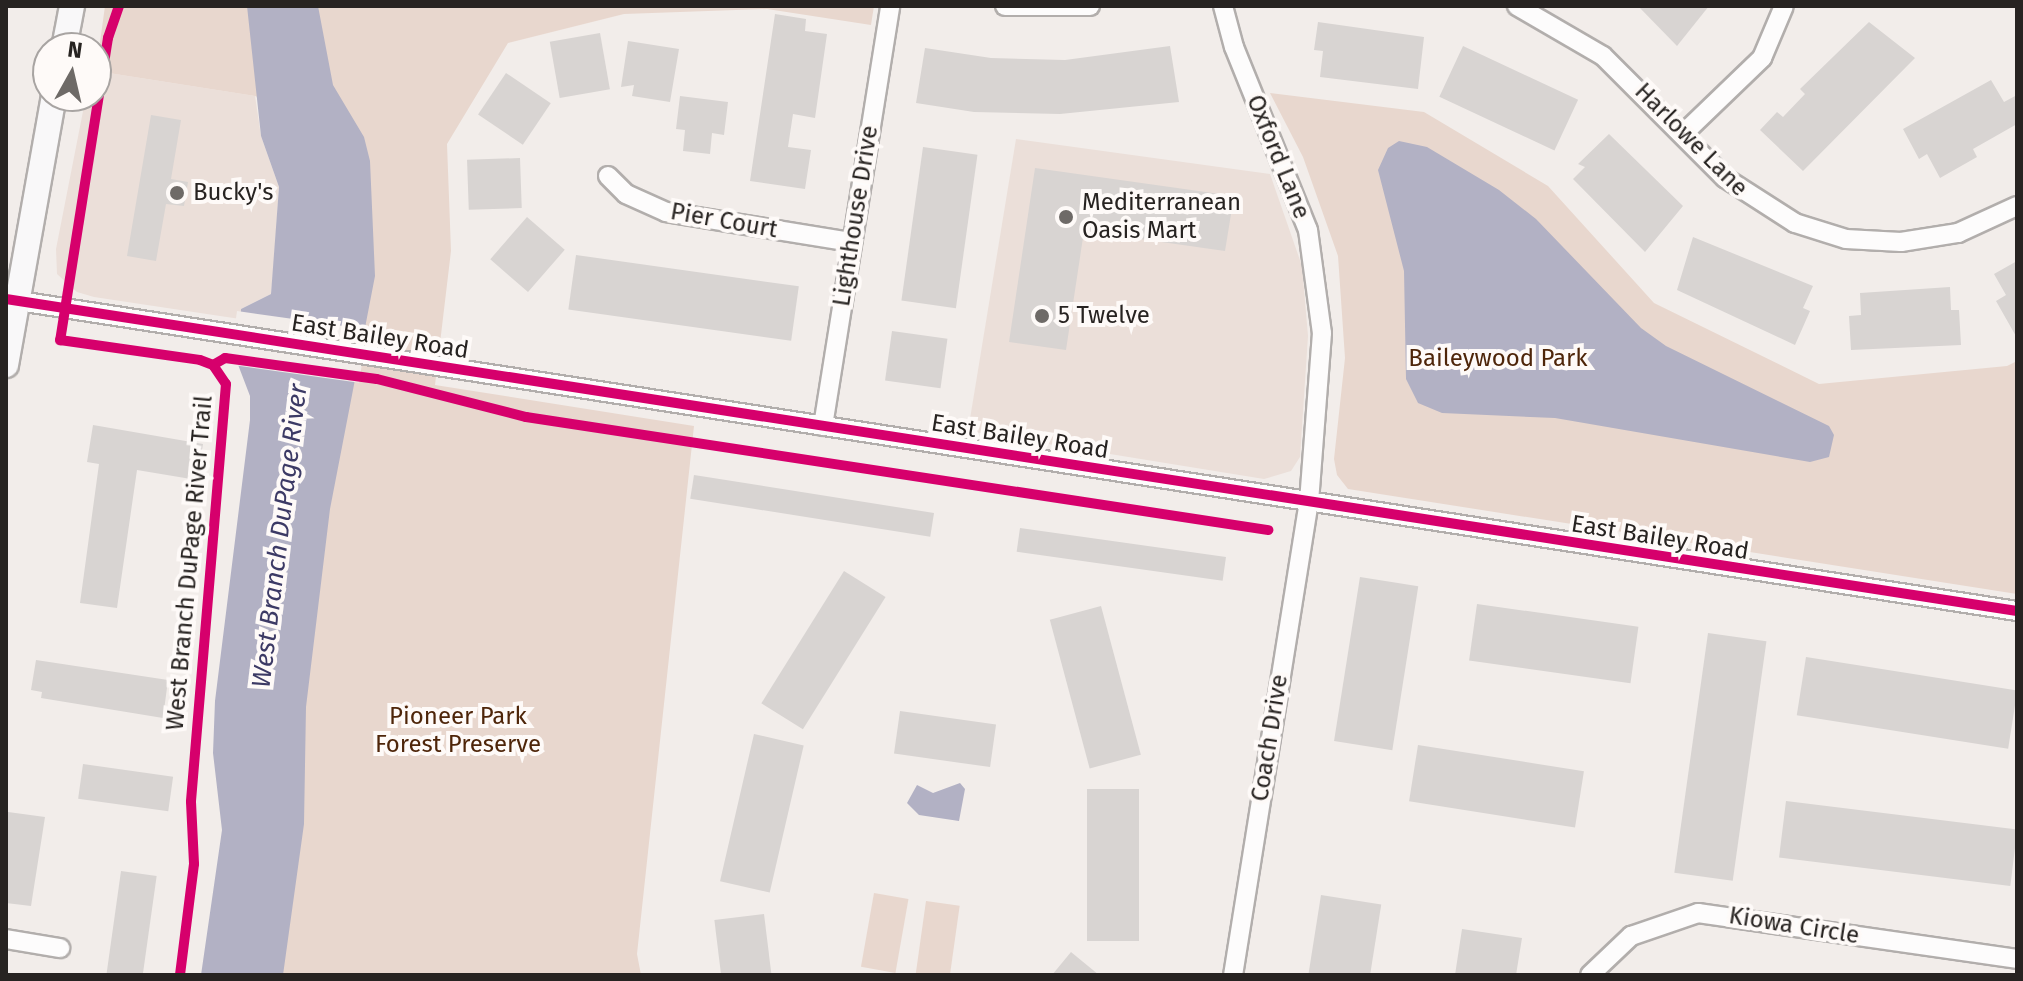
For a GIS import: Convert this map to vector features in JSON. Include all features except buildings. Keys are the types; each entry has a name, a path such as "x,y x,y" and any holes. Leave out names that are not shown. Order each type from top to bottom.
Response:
{"main road":[{"path":"67,32 72,6"},
{"path":"6,365 12,300 51,112"}],"street":[{"name":"Lighthouse Drive","path":"823,426 890,6"},
{"path":"1005,6 1090,6"},
{"name":"Oxford Lane","path":"1223,6 1250,89 1294,187 1317,268 1321,399 1309,501"},
{"name":"Harlowe Lane","path":"1517,6 1603,56 1748,197 1795,223 1846,239 1925,240 1958,233 2017,206"},
{"path":"1683,134 1762,58 1784,6"},
{"name":"Pier Court","path":"608,176 626,194 666,212 852,242"},
{"name":"East Bailey Road","path":"12,300 2017,611"},
{"name":"Coach Drive","path":"1233,975 1309,501"},
{"name":"Kiowa Circle","path":"1590,975 1631,936 1698,913 2017,959"},
{"path":"6,939 60,948"}],"shaded area":[{"path":"112,74 255,96 261,136 279,187 274,262 271,294 241,309 240,319 77,292 57,274 56,249 83,112 112,112"},
{"path":"1016,139 1270,174 1302,266 1308,336 1300,457 1291,471 1264,479 968,431"}],"green space":[{"name":"Pioneer Park Forest Preserve","path":"105,6 874,6 871,25 767,9 624,14 508,43 447,144 451,251 435,385 694,426 637,954 641,975 236,975 319,121 255,96 112,74 112,32 101,32"},
{"name":"Baileywood Park","path":"1270,93 1424,112 1548,186 1654,303 1819,384 2007,366 2017,361 2017,594 1348,489 1337,475 1334,459 1345,358 1338,256 1303,157"},
{"path":"874,893 908,899 895,973 861,967"},
{"path":"926,901 960,906 950,975 916,975"}],"water":[{"name":"West Branch DuPage River","path":"247,6 318,6 333,85 364,137 370,161 375,276 330,509 306,707 304,824 283,975 201,975 222,830 213,753 215,701 250,420 250,396 237,362 241,309 271,294 279,187 261,136"},
{"path":"1399,141 1427,147 1499,190 1536,219 1641,328 1666,346 1829,426 1834,435 1829,457 1810,462 1555,418 1442,413 1418,403 1406,379 1404,271 1378,170 1388,148"},
{"path":"960,783 965,789 959,821 919,815 907,803 917,785 933,793"}],"pier":[{"path":"237,311 367,329 359,383 229,364"}],"cycle path":[{"name":"West Branch DuPage River Trail","path":"119,6 108,38 60,340 200,360 213,365 226,384 191,802 194,864 180,975"},
{"path":"6,299 2017,611"},
{"path":"213,365 225,358 377,379 526,417 1268,530"}],"place":[{"name":"Bucky's","path":"177,193"},
{"name":"Mediterranean Oasis Mart","path":"1066,217"},
{"name":"5 Twelve","path":"1042,316"}]}
